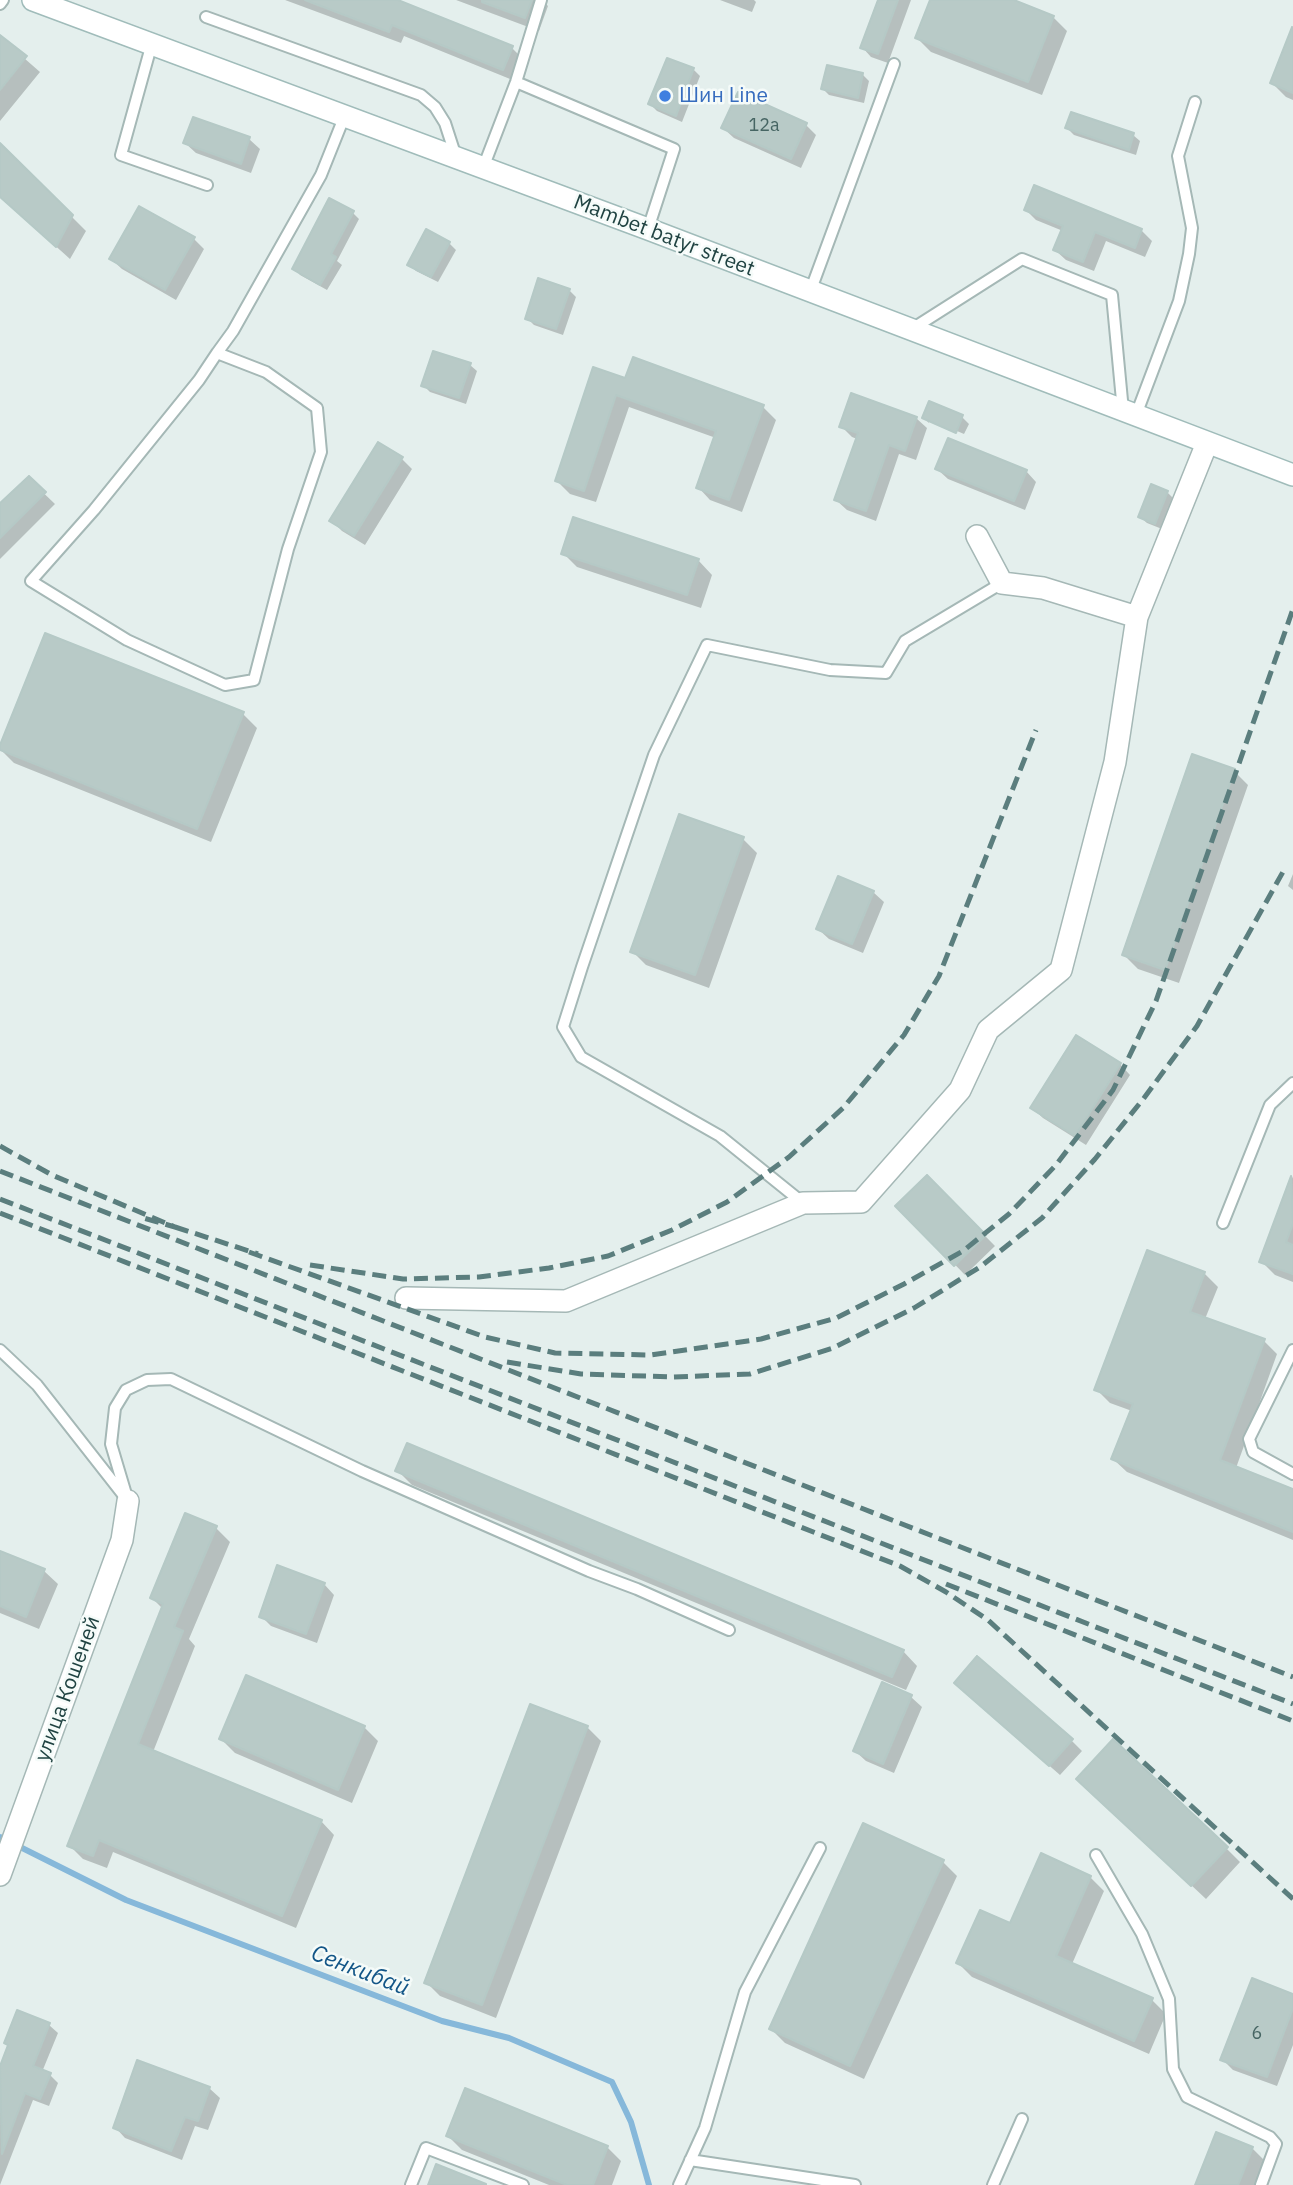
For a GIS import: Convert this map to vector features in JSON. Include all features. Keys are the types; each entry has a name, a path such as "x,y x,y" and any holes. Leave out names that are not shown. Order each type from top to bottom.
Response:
{"street":[{"name":"Mambet batyr street","path":"33,0 648,229 1293,475"},
{"path":"405,1298 566,1301 803,1203 861,1202 960,1090 988,1030 1061,970 1115,762 1137,617 1206,443"},
{"path":"977,536 1002,583 1043,588 1137,617"},
{"name":"улица Кошеней","path":"0,1875 122,1540 128,1501"}],"lane":[{"path":"483,168 516,82 541,0"},
{"path":"206,17 421,95 435,107 445,123 456,158"},
{"path":"152,43 121,155 207,185"},
{"path":"810,292 894,64"},
{"path":"516,82 674,149 648,229"},
{"path":"1129,413 1179,300 1189,254 1192,228 1178,156 1195,102"},
{"path":"217,353 266,372 317,408 321,452 288,549 254,680 225,685 127,640 31,581 94,510 198,380 217,353 233,331 321,175 345,116"},
{"path":"910,330 1022,259 1112,295 1129,413"},
{"path":"803,1203 720,1136 581,1057 563,1027 582,967 654,755 707,645 830,670 886,673 905,641 1002,583"},
{"path":"1223,1223 1270,1105 1293,1083"},
{"path":"0,1350 37,1385 128,1501"},
{"path":"1293,1350 1250,1439 1253,1452 1293,1474"},
{"path":"128,1501 111,1444 115,1408 126,1391 147,1380 171,1379 362,1471 729,1630"},
{"path":"678,2185 705,2128 745,1992 820,1847"},
{"path":"1096,1855 1142,1934 1169,1998 1173,2069 1188,2097 1270,2137 1276,2144 1261,2185"},
{"path":"993,2185 1022,2119"},
{"path":"411,2185 426,2148 523,2185"},
{"path":"690,2160 855,2185"}],"building":[{"path":"305,0 398,0 513,46 503,70 392,25 389,32"},
{"path":"482,0 532,0 525,18"},
{"path":"878,0 898,0 878,54 860,48"},
{"path":"930,0 1014,0 1054,16 1028,82 915,38"},
{"path":"1293,28 1293,93 1270,83"},
{"path":"0,35 27,56 0,90"},
{"path":"667,58 694,68 676,116 648,104"},
{"path":"827,65 863,73 858,98 821,89"},
{"path":"738,92 807,123 791,159 721,128"},
{"path":"1071,112 1134,133 1129,150 1065,128"},
{"path":"193,117 250,137 241,164 183,143"},
{"path":"0,143 73,215 56,247 0,197"},
{"path":"1034,185 1142,229 1135,248 1095,232 1083,262 1053,250 1063,226 1024,210"},
{"path":"329,198 354,211 331,254 336,257 320,285 292,269"},
{"path":"139,206 195,237 165,290 109,259"},
{"path":"426,229 450,242 431,277 407,265"},
{"path":"538,278 570,289 556,329 525,319"},
{"path":"433,351 471,363 459,398 421,386"},
{"path":"633,357 764,405 729,500 696,488 716,431 616,395 584,491 555,481 593,367 625,378"},
{"path":"851,393 917,417 905,451 889,445 866,511 834,500 858,433 839,427"},
{"path":"929,401 963,415 956,433 922,418"},
{"path":"948,438 1027,470 1014,501 935,469"},
{"path":"378,442 403,457 354,536 329,521"},
{"path":"29,476 46,492 0,538 0,503"},
{"path":"1151,484 1168,491 1155,524 1138,517"},
{"path":"573,517 699,559 687,595 561,554"},
{"path":"45,633 244,712 197,829 0,750"},
{"path":"1192,754 1235,769 1165,970 1122,955"},
{"path":"679,814 744,837 695,975 630,952"},
{"path":"838,876 874,891 852,944 816,929"},
{"path":"1076,1035 1121,1063 1075,1136 1030,1108"},
{"path":"927,1175 986,1235 954,1266 895,1206"},
{"path":"1291,1176 1293,1223 1286,1242 1293,1245 1293,1274 1259,1262"},
{"path":"1147,1250 1205,1272 1190,1312 1265,1339 1220,1460 1293,1489 1293,1532 1111,1459 1133,1404 1094,1390"},
{"path":"407,1443 904,1650 892,1677 395,1471"},
{"path":"185,1513 217,1526 174,1627 183,1631 138,1744 322,1820 282,1916 99,1840 93,1856 67,1846 163,1604 150,1598"},
{"path":"0,1551 45,1569 26,1617 0,1606"},
{"path":"277,1565 325,1583 306,1634 259,1617"},
{"path":"977,1656 1073,1739 1049,1766 954,1683"},
{"path":"246,1675 365,1726 338,1790 219,1739"},
{"path":"882,1682 912,1695 883,1764 853,1751"},
{"path":"530,1704 588,1726 482,2005 424,1983"},
{"path":"1113,1739 1228,1847 1191,1886 1076,1779"},
{"path":"863,1823 944,1860 850,2066 769,2029"},
{"path":"1041,1853 1091,1876 1056,1956 1153,1998 1134,2041 956,1963 980,1910 1010,1923"},
{"path":"1252,1978 1293,1994 1293,2008 1267,2077 1220,2060"},
{"path":"17,2010 50,2023 33,2066 51,2073 40,2099 25,2093 2,2154 0,2066 8,2045 4,2043"},
{"path":"137,2060 210,2087 198,2121 185,2117 171,2151 113,2128"},
{"path":"465,2088 608,2146 593,2185 567,2185 446,2136"},
{"path":"1216,2132 1253,2147 1238,2185 1195,2185"},
{"path":"436,2164 486,2184 486,2185 428,2185"}],"waterway":[{"name":"Сенкибай","path":"0,1837 126,1900 442,2021 509,2038 612,2082 631,2122 649,2185"}],"railway":[{"path":"249,1252 485,1337 555,1353 651,1355 761,1339 836,1318 963,1251 1009,1214 1056,1165 1113,1090 1156,1001 1293,609"},
{"path":"310,1265 403,1279 479,1277 549,1268 608,1256 672,1230 727,1202 789,1157 843,1108 904,1035 939,976 1036,730"},
{"path":"507,1362 581,1374 673,1377 750,1374 833,1348 914,1308 980,1267 1042,1218 1095,1159 1144,1098 1197,1026 1284,870"},
{"path":"0,1146 52,1175 175,1227 140,1217"},
{"path":"0,1171 1293,1677"},
{"path":"0,1199 1293,1704"},
{"path":"0,1213 900,1566 988,1620 1293,1899"},
{"path":"175,1227 258,1254"},
{"path":"946,1584 1293,1721"}],"place":[{"name":"Шин Line","path":"665,96"}]}
